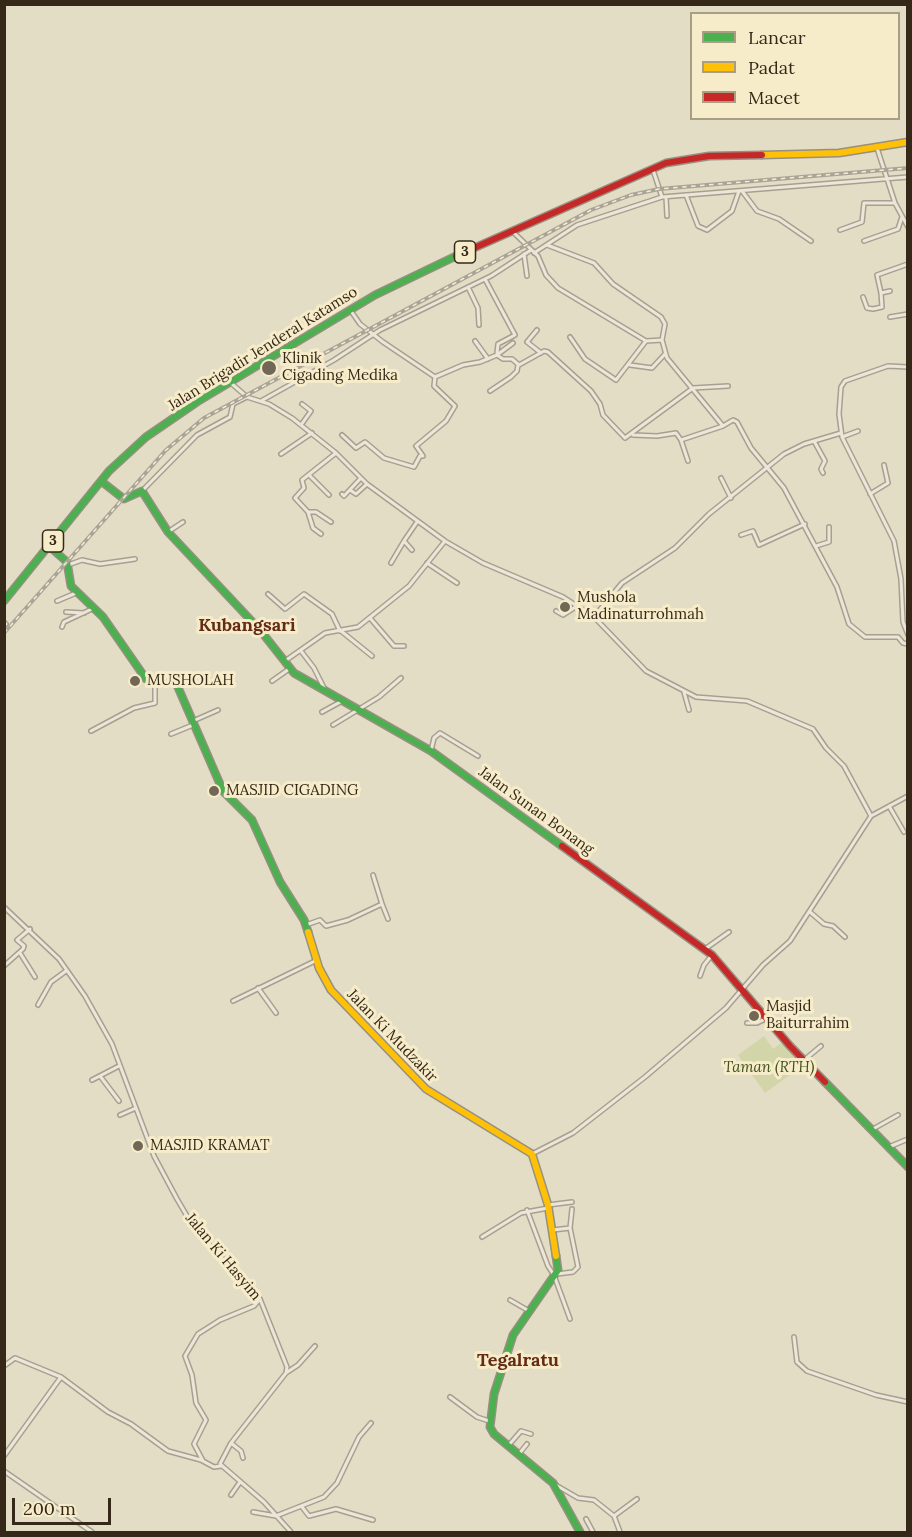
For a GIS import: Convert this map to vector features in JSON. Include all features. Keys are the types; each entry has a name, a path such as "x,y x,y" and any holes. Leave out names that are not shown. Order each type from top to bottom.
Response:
{"main road":[{"name":"Jalan Brigadir Jenderal Katamso","path":"4,601 101,481 146,437 349,309 412,276 652,168 709,156 839,153 908,142"},
{"path":"101,481 124,499 141,491"},
{"name":"Jalan Sunan Bonang","path":"141,491 168,532 260,630 289,669 431,751 705,949 803,1060 908,1167"},
{"path":"50,546 68,565 69,584 76,593"},
{"name":"Jalan Ki Mudzakir","path":"76,593 106,621 146,678 155,683 176,683 223,791 252,820 280,882 306,925 317,960 331,990 426,1089 532,1154"},
{"path":"532,1154 553,1230 556,1276 529,1311 511,1340 494,1395 489,1421 492,1432 553,1483 580,1533"}],"street":[{"path":"878,148 889,177 895,203 908,227"},
{"path":"652,168 664,197 667,216"},
{"path":"261,401 334,360 373,334 485,279 524,254 547,245 577,225 664,197 908,177"},
{"path":"686,195 695,220 702,230 707,230 732,212 741,191"},
{"path":"741,191 757,211 779,219 811,241"},
{"path":"840,230 862,222 864,203 895,203"},
{"path":"864,241 898,229 902,217"},
{"path":"512,231 540,258 546,275 558,288 646,341 662,340"},
{"path":"547,245 594,263 615,286 661,317 665,324 662,340 665,354 723,426"},
{"path":"524,254 528,276"},
{"path":"863,297 867,308 882,307 877,275 908,264"},
{"path":"485,279 515,334 498,344 497,354"},
{"path":"468,287 478,308 479,325"},
{"path":"880,293 890,291"},
{"path":"349,309 373,334 435,377"},
{"path":"890,317 908,314"},
{"path":"537,330 527,342 541,353"},
{"path":"570,337 585,359 615,380 630,365 646,341"},
{"path":"475,341 488,359"},
{"path":"435,377 488,359 513,343"},
{"path":"518,365 541,353 548,352 591,391 600,404 603,415 621,436 625,438 632,435 657,436 676,433 681,440 688,461"},
{"path":"497,354 503,359 512,359 518,365"},
{"path":"630,365 652,368 665,354"},
{"path":"490,391 511,377 517,371 518,365"},
{"path":"908,367 888,366 845,381 840,397 842,435 894,541 901,579 903,622 908,635"},
{"path":"342,435 357,448 365,442 384,458 414,467 423,455 416,446 446,421 455,406 434,386 435,377"},
{"path":"231,383 247,397 261,401 301,424 336,453 360,479 445,541 483,563 594,616 646,671 683,691 711,700 747,701 813,729 826,748 844,766 871,816"},
{"path":"632,435 634,430 693,388 728,386"},
{"path":"141,491 197,435 230,417 233,404 247,397"},
{"path":"301,424 311,411 302,404"},
{"path":"681,440 735,421 752,448 768,466 805,524 837,587 845,617 855,631 865,637 898,637 903,643 908,644"},
{"path":"594,616 622,583 675,549 698,524 768,466 793,449 814,441 858,431"},
{"path":"280,454 312,433"},
{"path":"814,441 825,461 820,469 823,473"},
{"path":"321,534 313,528 308,512 295,498 304,488 301,481 336,453"},
{"path":"870,494 888,483 884,465"},
{"path":"309,475 329,495"},
{"path":"721,478 731,498"},
{"path":"342,494 345,496 360,479"},
{"path":"350,490 356,494 367,484"},
{"path":"308,512 316,512 331,522"},
{"path":"168,532 183,522"},
{"path":"391,563 417,522"},
{"path":"741,535 753,531 759,545 805,524"},
{"path":"816,546 828,542 829,527"},
{"path":"283,662 321,635 355,629 370,618 409,586 445,541"},
{"path":"404,542 412,550"},
{"path":"68,565 82,560 100,564 135,559"},
{"path":"427,562 457,583"},
{"path":"57,602 76,593"},
{"path":"268,594 285,609 304,594 332,614 341,631 372,656"},
{"path":"556,611 563,615 577,606"},
{"path":"62,627 63,623 94,608"},
{"path":"66,612 84,613"},
{"path":"370,618 392,645 404,646"},
{"path":"301,651 314,668 326,692"},
{"path":"272,681 289,669"},
{"path":"333,725 379,697 401,678"},
{"path":"91,731 134,708 154,704 155,683"},
{"path":"683,691 689,710"},
{"path":"321,712 342,701"},
{"path":"171,734 218,710"},
{"path":"431,751 434,738 440,733 478,756"},
{"path":"532,1154 573,1133 708,1025 763,965 790,941 871,816 908,796"},
{"path":"889,806 904,832"},
{"path":"373,875 388,919"},
{"path":"306,925 320,920 326,926 382,904"},
{"name":"Jalan Ki Hasyim","path":"4,907 30,929 58,959 97,1016 112,1044 154,1156 191,1223 260,1299 287,1367 286,1373"},
{"path":"810,912 824,924 834,926 845,937"},
{"path":"4,966 20,953 24,947 17,940 30,929"},
{"path":"705,949 729,932"},
{"path":"20,953 35,977"},
{"path":"700,976 704,965 712,955"},
{"path":"233,1001 317,960"},
{"path":"39,1005 51,982 66,971"},
{"path":"258,988 276,1013"},
{"path":"747,1023 757,1023 767,1018"},
{"path":"803,1060 821,1046"},
{"path":"92,1080 120,1066"},
{"path":"100,1076 118,1101"},
{"path":"120,1115 136,1108"},
{"path":"871,1130 898,1114"},
{"path":"887,1147 908,1139"},
{"path":"482,1237 506,1220 527,1210 572,1202"},
{"path":"556,1276 573,1272 578,1267 570,1228 572,1209"},
{"path":"527,1210 548,1266 556,1276 570,1319"},
{"path":"553,1230 570,1228"},
{"path":"203,1461 194,1444 206,1420 196,1403 192,1375 185,1356 198,1334 220,1320 254,1306 260,1299"},
{"path":"510,1300 529,1311"},
{"path":"794,1337 798,1363 807,1371 876,1395 908,1402"},
{"path":"221,1466 231,1443 286,1373 298,1365 315,1346"},
{"path":"4,1366 15,1358 61,1377 108,1412 131,1424 168,1451 203,1461 214,1467 221,1466 264,1502 291,1533"},
{"path":"4,1456 61,1377"},
{"path":"450,1397 477,1417 489,1421"},
{"path":"253,1512 276,1516 320,1499 334,1488 359,1437 371,1423"},
{"path":"508,1446 521,1431 531,1434"},
{"path":"231,1443 241,1451 243,1458"},
{"path":"518,1455 527,1444"},
{"path":"4,1471 93,1533"},
{"path":"231,1496 240,1482"},
{"path":"553,1483 578,1498 594,1500 614,1516 620,1533"},
{"path":"614,1516 637,1499"},
{"path":"302,1507 309,1516 336,1509 374,1520"},
{"path":"586,1519 593,1533"}],"green space":[{"name":"Taman (RTH)","path":"764,1036 773,1049 784,1041 802,1066 765,1093 738,1055"}],"railway":[{"path":"4,633 166,450 204,418 591,210 631,195 659,189 908,168"}],"traffic: fast":[{"path":"4,601 109,471 146,437 197,402 375,295 456,256"},
{"path":"101,481 124,499 142,491 168,532 260,630 294,673 431,751 562,846"},
{"path":"49,546 67,562 71,586 103,617 146,679 155,683 174,682 177,685 223,791 252,820 280,882 304,920 308,932"},
{"path":"825,1082 908,1167"},
{"path":"556,1256 558,1270 513,1335 494,1394 490,1427 494,1434 553,1483 580,1532"}],"traffic: slow":[{"path":"762,155 839,153 908,142"},
{"path":"308,932 319,968 331,990 426,1089 532,1154 548,1205 556,1256"}],"traffic: jam":[{"path":"456,256 666,163 709,156 762,155"},
{"path":"562,846 712,955 790,1046 825,1082"}],"place":[{"name":"Klinik Cigading Medika","path":"269,368"},
{"name":"Mushola Madinaturrohmah","path":"565,607"},
{"name":"MUSHOLAH","path":"135,681"},
{"name":"MASJID CIGADING","path":"214,791"},
{"name":"Masjid Baiturrahim","path":"754,1016"},
{"name":"MASJID KRAMAT","path":"138,1146"}],"district":[{"name":"Kubangsari","path":"247,626"},
{"name":"Tegalratu","path":"518,1361"}]}
